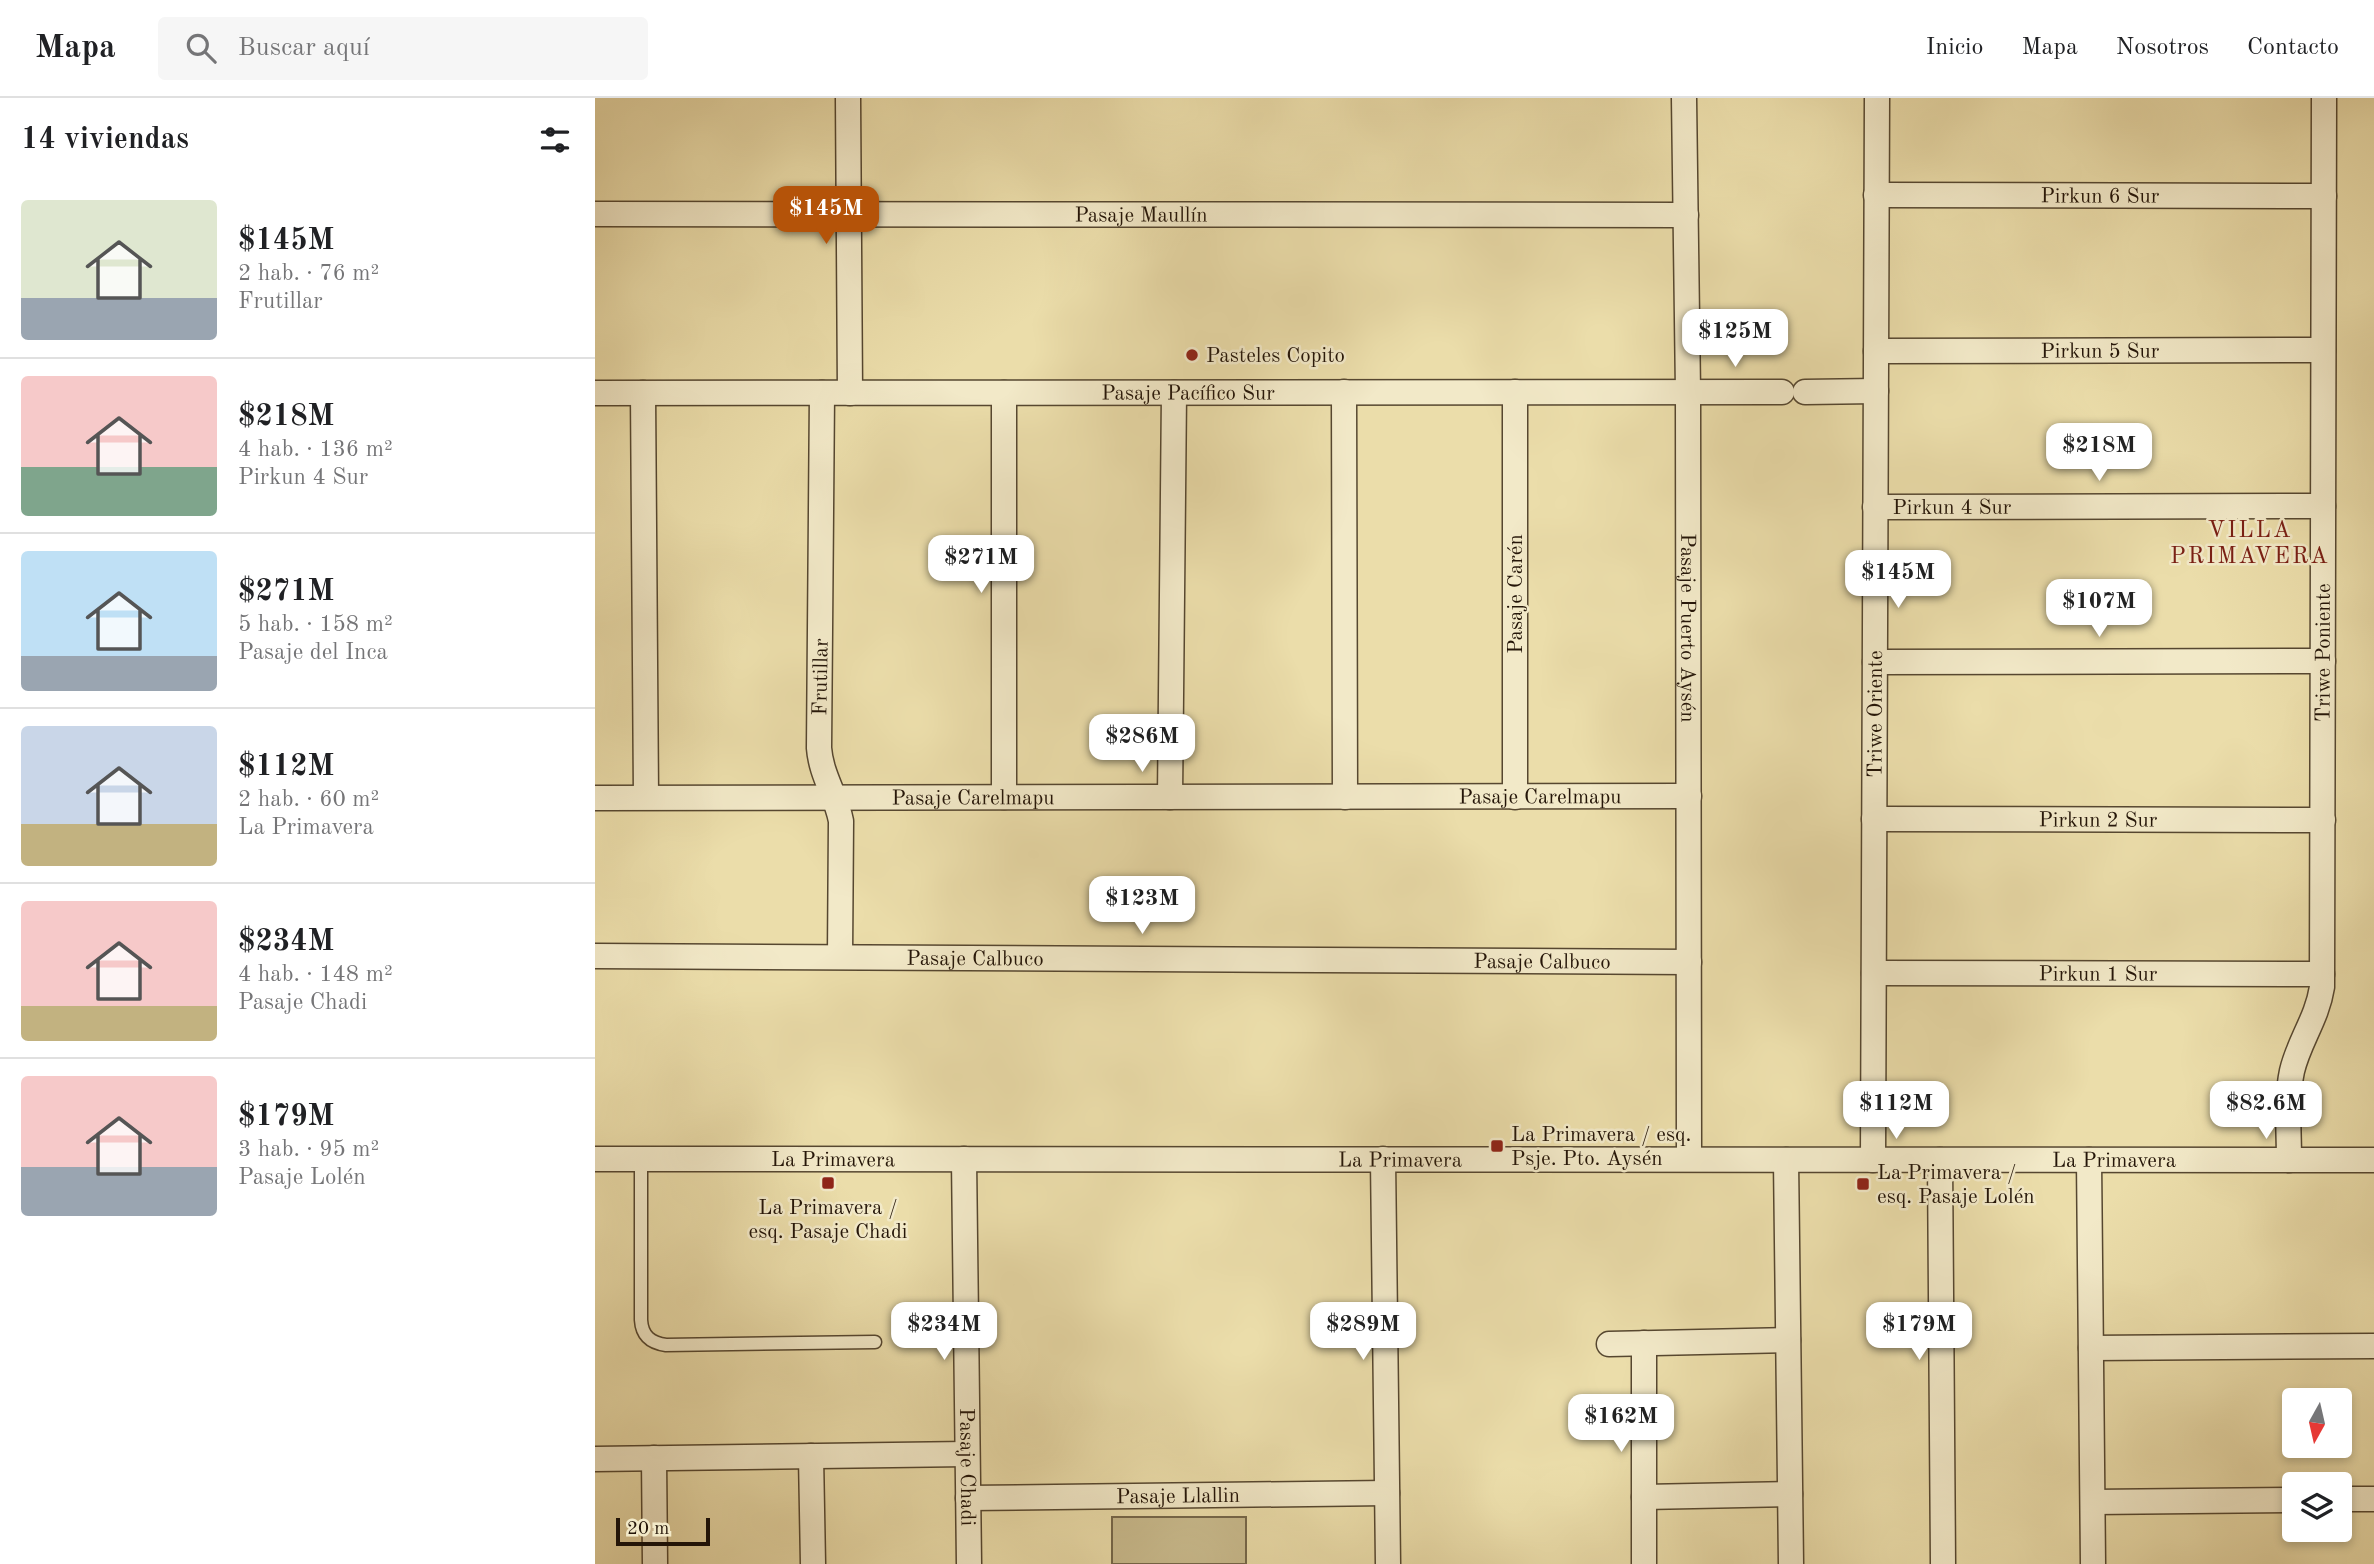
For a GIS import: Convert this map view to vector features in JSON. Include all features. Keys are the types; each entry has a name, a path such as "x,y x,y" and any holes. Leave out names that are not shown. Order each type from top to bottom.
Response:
{"street":[{"path":"848,98 850,393"},
{"name":"Pasaje Puerto Aysén","path":"1684,98 1688,392 1689,1159"},
{"name":"Triwe Oriente","path":"1873,1160 1877,98"},
{"name":"Triwe Poniente","path":"2289,1160 2292,1073 2300,1047 2315,1017 2322,988 2324,98"},
{"name":"Pirkun 6 Sur","path":"1876,195 2324,196"},
{"name":"Pasaje Maullín","path":"595,214 1686,215"},
{"name":"Pirkun 5 Sur","path":"1876,351 2323,350"},
{"name":"Pasaje Pacífico Sur","path":"595,393 1876,391"},
{"path":"1344,392 1345,797"},
{"name":"Pasaje Carén","path":"1515,392 1515,797"},
{"path":"643,393 646,797"},
{"name":"Frutillar","path":"822,393 819,748 823,774 839,809 842,834 840,956"},
{"path":"1004,393 1004,797"},
{"path":"1171,797 1174,393"},
{"name":"Pirkun 4 Sur","path":"1875,507 2323,506"},
{"path":"1875,662 2323,661"},
{"name":"Pasaje Carelmapu","path":"595,797 1689,796"},
{"name":"Pirkun 2 Sur","path":"1874,819 2323,820"},
{"name":"Pasaje Calbuco","path":"595,956 1689,962"},
{"name":"Pirkun 1 Sur","path":"1874,973 2322,974"},
{"name":"La Primavera","path":"595,1159 2374,1160"},
{"name":"Pasaje Chadi","path":"964,1159 969,1564"},
{"path":"1384,1159 1388,1564"},
{"path":"1786,1160 1791,1564"},
{"path":"1940,1160 1943,1564"},
{"path":"2089,1160 2093,1564"},
{"path":"1609,1344 1788,1340"},
{"path":"1644,1343 1644,1564"},
{"path":"2091,1348 2374,1346"},
{"path":"595,1459 967,1454"},
{"path":"811,1456 813,1564"},
{"path":"654,1458 655,1564"},
{"name":"Pasaje Llallin","path":"968,1498 1387,1493"},
{"path":"1644,1497 1790,1494"},
{"path":"2352,1499 2374,1499"},
{"path":"2092,1502 2282,1500"}],"lane":[{"path":"641,1159 641,1320 644,1333 649,1339 666,1345 875,1342"}],"shaded area":[{"path":"1112,1517 1246,1517 1246,1564 1112,1564"}],"place":[{"name":"Pasteles Copito","path":"1192,355"},
{"name":"La Primavera / esq. Psje. Pto. Aysén","path":"1497,1146"},
{"name":"La Primavera / esq. Pasaje Chadi","path":"828,1183"},
{"name":"La Primavera / esq. Pasaje Lolén","path":"1863,1184"}],"district":[{"name":"VILLA PRIMAVERA","path":"2250,542"}]}
